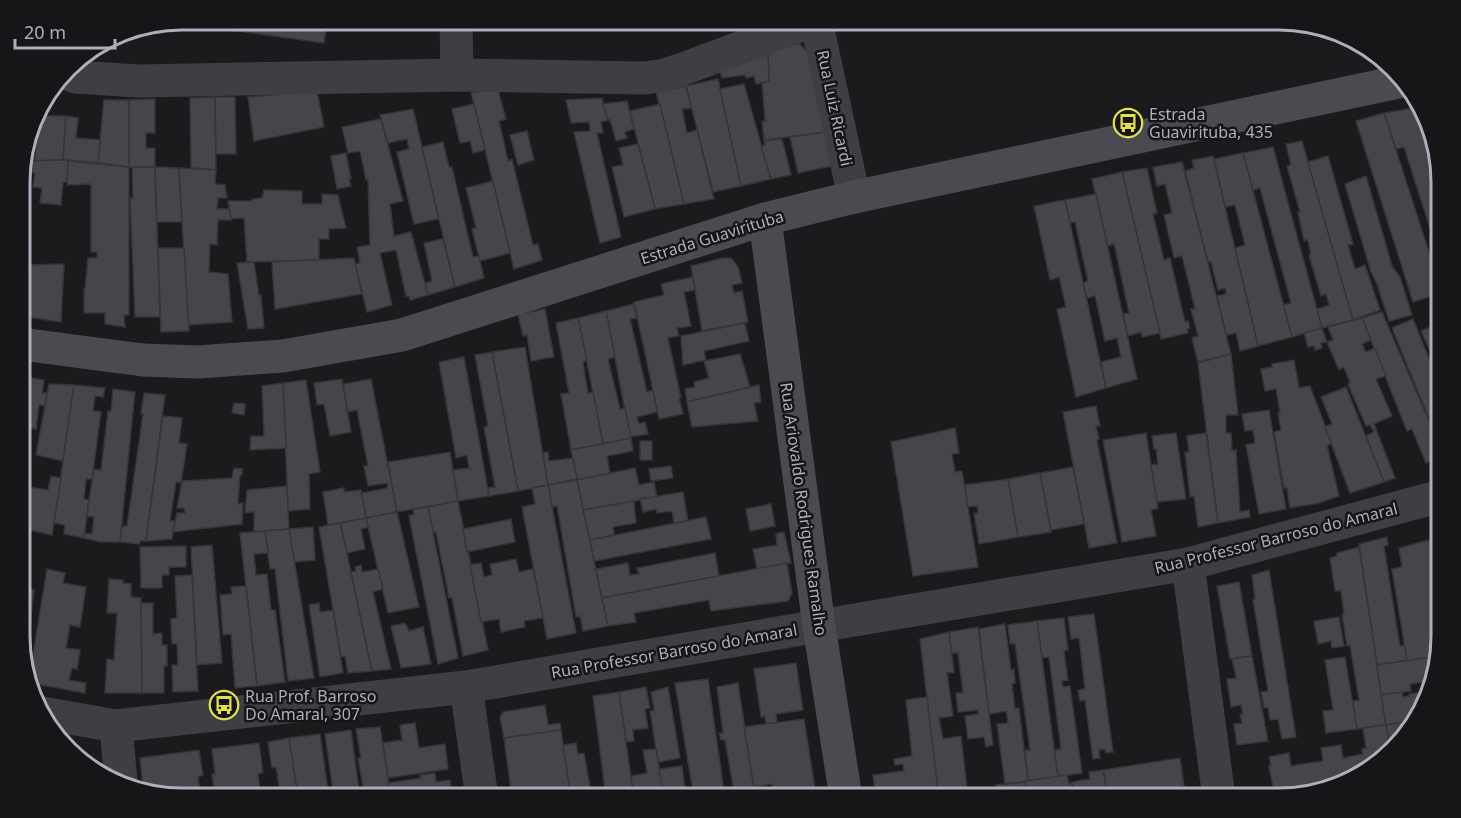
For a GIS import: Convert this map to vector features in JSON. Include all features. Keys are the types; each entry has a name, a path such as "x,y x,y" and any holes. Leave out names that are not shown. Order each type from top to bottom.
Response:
{"street":[{"path":"456,30 457,75"},
{"path":"74,76 138,81 457,75 645,78 665,75 788,30"},
{"name":"Rua Luiz Ricardi","path":"818,30 854,197"},
{"name":"Estrada Guavirituba","path":"30,345 143,360 198,362 283,356 402,335 765,219 854,197 1395,83"},
{"name":"Rua Ariovaldo Rodrigues Ramalho","path":"765,219 819,626 844,788"},
{"name":"Rua Professor Barroso do Amaral","path":"52,715 116,726 466,687 1188,564 1431,499"},
{"path":"1188,564 1218,788"},
{"path":"466,687 481,788"},
{"path":"116,726 120,774"}],"building":[{"path":"230,30 326,30 324,43"},
{"path":"786,44 800,44 810,56 826,132 764,140 762,83 769,81 768,50"},
{"path":"768,51 769,81 756,84 754,76 746,78 745,75 722,78 719,68"},
{"path":"718,79 741,186 713,192 686,86"},
{"path":"744,84 771,179 741,186 720,89"},
{"path":"686,86 691,108 682,109 687,133 697,130 714,199 684,204 656,92"},
{"path":"498,90 506,119 499,121 508,161 512,159 533,245 538,244 542,260 514,269 471,92"},
{"path":"317,91 324,127 254,141 248,97"},
{"path":"215,97 216,170 191,168 190,98"},
{"path":"215,97 235,97 236,154 216,154"},
{"path":"602,98 608,120 601,122 603,133 597,133 621,237 600,243 574,132 590,131 589,122 571,123 566,100"},
{"path":"155,99 155,133 146,133 146,148 155,148 155,167 129,167 129,100"},
{"path":"104,100 129,100 129,167 98,163"},
{"path":"627,101 634,129 625,132 627,138 616,141 603,104"},
{"path":"474,104 485,150 473,153 470,141 460,143 452,109"},
{"path":"660,104 684,204 655,209 630,111"},
{"path":"1412,108 1423,133 1431,172 1431,231 1404,147 1396,149 1384,113"},
{"path":"413,109 439,219 414,224 397,152 409,149 407,139 388,143 380,115"},
{"path":"1384,113 1431,258 1431,296 1413,302 1356,121"},
{"path":"46,116 66,116 63,160 35,161 36,139"},
{"path":"66,116 78,118 76,138 100,140 98,163 63,160"},
{"path":"381,119 403,201 390,204 394,236 411,232 428,295 410,300 409,296 406,296 396,250 380,253 392,305 367,312 355,264 360,263 357,247 370,245 368,179 366,180 360,151 348,153 342,127"},
{"path":"527,131 534,160 518,165 510,135"},
{"path":"826,132 832,166 798,173 790,137"},
{"path":"782,139 791,175 771,179 761,146 765,145 764,141"},
{"path":"36,140 35,161 31,161"},
{"path":"1302,141 1353,320 1322,328 1317,309 1329,305 1326,294 1321,296 1309,255 1311,253 1307,239 1304,241 1298,212 1300,212 1287,166 1291,165 1286,144"},
{"path":"443,142 449,167 452,167 473,257 479,256 484,278 455,287 422,147"},
{"path":"638,144 655,209 624,217 612,167 623,165 619,148"},
{"path":"1273,147 1322,328 1292,337 1283,305 1291,303 1260,188 1253,190 1243,153"},
{"path":"346,153 351,186 337,189 331,156"},
{"path":"1243,153 1292,337 1258,346 1235,248 1245,245 1235,205 1225,207 1214,159"},
{"path":"1213,156 1258,346 1240,351 1236,333 1226,335 1217,296 1226,294 1225,288 1218,290 1211,262 1208,262 1185,171 1194,168 1192,160"},
{"path":"1328,156 1353,244 1348,245 1355,269 1365,265 1380,310 1353,320 1308,162"},
{"path":"31,161 68,161 67,182 63,182 61,205 40,203 42,188 33,187 35,173 30,172"},
{"path":"68,161 129,167 129,315 124,315 125,327 105,324 105,313 84,313 88,258 97,258 97,252 91,252 91,184 67,185"},
{"path":"1182,162 1231,354 1198,362 1192,338 1198,336 1191,309 1195,309 1182,256 1174,258 1164,215 1172,213 1165,184 1157,186 1153,167"},
{"path":"132,167 155,167 160,317 135,317 130,198 133,198"},
{"path":"155,167 179,168 182,222 157,222"},
{"path":"179,168 216,170 215,184 225,185 227,198 218,198 217,209 229,209 231,220 218,220 217,245 210,244 209,272 228,274 232,322 188,325"},
{"path":"1147,168 1157,213 1153,214 1164,260 1170,258 1185,322 1188,321 1190,328 1187,329 1188,333 1161,339 1122,172"},
{"path":"1122,172 1160,333 1142,337 1141,332 1128,336 1123,314 1129,313 1115,248 1114,244 1107,246 1092,179"},
{"path":"1366,176 1392,266 1400,277 1412,315 1389,321 1371,272 1345,184"},
{"path":"493,181 510,253 480,261 472,229 476,228 466,188"},
{"path":"264,190 302,191 302,204 322,204 322,194 338,195 346,228 329,229 329,239 319,239 319,260 247,262 244,218 231,219 228,201 252,201 262,198"},
{"path":"1096,194 1137,379 1106,388 1101,362 1121,357 1117,338 1105,341 1095,296 1087,298 1083,283 1088,281 1075,222 1070,223 1065,200"},
{"path":"1065,200 1106,388 1076,397 1057,309 1066,307 1059,277 1050,280 1034,206"},
{"path":"443,239 455,287 428,295 425,283 432,281 424,243"},
{"path":"158,248 184,248 189,331 161,332"},
{"path":"354,258 362,294 275,309 272,262"},
{"path":"730,258 738,267 742,283 732,285 734,293 742,291 748,322 702,331 691,266"},
{"path":"254,262 259,296 261,295 264,328 248,329 237,263"},
{"path":"64,264 61,322 30,317 30,265"},
{"path":"693,277 695,290 684,292 691,326 677,328 679,336 668,338 683,414 659,419 634,302 664,295 661,284"},
{"path":"634,304 637,318 630,319 647,392 653,390 657,412 637,417 639,424 645,422 648,434 630,437 606,311"},
{"path":"545,309 554,357 531,361 527,335 523,336 518,314"},
{"path":"606,311 615,357 608,359 620,409 625,408 631,438 603,444 578,318"},
{"path":"1382,312 1431,426 1431,461 1426,463 1412,429 1407,431 1362,318"},
{"path":"578,318 587,361 583,362 588,393 593,392 603,444 571,450 561,394 569,393 556,323"},
{"path":"1362,318 1371,340 1362,344 1366,352 1375,348 1386,376 1376,379 1392,416 1374,424 1395,478 1384,482 1366,436 1374,432 1370,425 1366,426 1348,384 1350,383 1344,367 1339,370 1327,342 1333,340 1328,327"},
{"path":"1413,319 1431,363 1431,424 1392,328"},
{"path":"745,323 749,341 704,351 706,360 683,365 681,336"},
{"path":"1431,327 1431,354 1421,331"},
{"path":"1322,328 1327,342 1321,343 1322,348 1315,350 1314,346 1308,347 1304,333"},
{"path":"525,347 548,485 518,491 492,352"},
{"path":"492,352 518,491 489,496 487,488 495,487 484,427 488,426 475,355"},
{"path":"740,354 750,387 687,402 685,389 695,387 694,382 709,378 704,361"},
{"path":"1231,354 1238,415 1226,415 1226,433 1231,433 1232,451 1236,450 1240,512 1249,510 1250,517 1218,523 1198,363"},
{"path":"464,357 489,496 458,501 453,470 469,468 467,455 456,458 439,362"},
{"path":"1294,360 1299,388 1310,386 1332,444 1327,445 1339,496 1319,503 1290,508 1274,432 1281,430 1276,389 1265,391 1261,369 1272,367 1272,364"},
{"path":"30,378 44,380 42,393 47,393 45,406 39,405 36,429 31,428 30,434"},
{"path":"342,379 351,432 330,436 324,404 317,405 314,383"},
{"path":"371,379 397,512 366,518 362,493 388,488 387,483 368,486 364,466 368,466 357,410 348,412 343,384"},
{"path":"306,380 320,472 309,474 310,509 288,511 283,383"},
{"path":"283,383 286,448 250,450 251,436 264,436 262,386"},
{"path":"49,384 74,385 63,461 36,455"},
{"path":"74,385 105,388 103,397 95,396 93,411 101,412 92,479 86,479 84,499 89,500 84,538 64,534 65,525 54,523"},
{"path":"759,385 761,402 754,403 758,421 692,427 687,402"},
{"path":"1346,387 1384,482 1350,493 1325,427 1332,424 1321,397"},
{"path":"113,389 135,392 120,542 100,542 84,538 85,533 92,534 94,517 87,516 89,500 94,469 101,470"},
{"path":"144,393 165,395 146,541 140,541 140,544 120,542 122,526 127,526"},
{"path":"234,403 245,404 244,415 232,413"},
{"path":"1096,406 1100,426 1096,426 1099,439 1097,440 1117,543 1089,548 1063,412"},
{"path":"1269,410 1286,509 1259,514 1246,445 1255,443 1253,430 1245,431 1242,414"},
{"path":"163,416 182,418 179,443 187,444 181,483 176,482 170,521 175,521 172,539 146,541"},
{"path":"955,428 959,453 952,454 955,472 962,471 978,567 913,576 891,442"},
{"path":"1146,433 1158,508 1151,510 1156,536 1122,542 1103,440"},
{"path":"1176,433 1186,499 1157,502 1151,465 1158,464 1152,436"},
{"path":"1206,433 1218,523 1198,527 1194,496 1190,497 1185,452 1189,452 1187,436"},
{"path":"631,438 633,451 607,456 610,473 577,480 571,450"},
{"path":"640,441 652,441 652,460 640,460"},
{"path":"450,452 458,501 397,512 388,462"},
{"path":"548,452 549,461 573,458 577,479 548,485 543,453"},
{"path":"671,466 673,478 651,481 649,469"},
{"path":"1073,467 1084,524 1051,530 1040,473"},
{"path":"234,468 242,469 238,504 243,503 242,524 173,532 177,513 185,513 184,508 177,508 182,481 232,478"},
{"path":"635,468 639,485 654,482 657,497 583,510 577,480"},
{"path":"1040,473 1051,532 1018,537 1008,479"},
{"path":"51,476 61,478 52,535 30,530 30,487 48,490"},
{"path":"1008,479 1018,537 979,544 974,513 978,513 977,506 968,507 965,485"},
{"path":"577,480 608,626 583,631 580,616 576,617 557,506 552,507 548,485"},
{"path":"548,485 576,633 547,639 522,507 535,504 532,488"},
{"path":"287,486 289,529 254,532 254,512 245,513 247,490"},
{"path":"344,488 344,492 361,490 366,518 328,525 323,492"},
{"path":"683,492 688,521 674,523 672,511 657,513 656,509 643,512 640,499"},
{"path":"458,501 488,650 463,656 452,598 449,598 436,532 433,533 428,507"},
{"path":"634,501 636,523 613,527 614,535 590,540 583,510"},
{"path":"771,504 775,526 750,531 746,509"},
{"path":"428,507 458,658 438,664 409,516 414,514 413,509"},
{"path":"397,512 419,607 388,613 366,518"},
{"path":"706,517 711,539 594,561 590,540"},
{"path":"366,518 368,527 361,529 365,549 347,553 340,523"},
{"path":"511,519 515,542 467,552 463,529"},
{"path":"340,523 372,671 348,673 345,656 341,657 319,527"},
{"path":"313,527 315,560 294,562 289,529"},
{"path":"289,529 314,678 288,681 275,569 270,569 265,531"},
{"path":"265,531 268,553 254,554 256,575 267,574 271,610 275,610 285,682 257,686 240,533"},
{"path":"784,532 791,563 757,569 753,549 777,545 776,534"},
{"path":"1387,537 1388,545 1384,546 1398,635 1400,646 1405,645 1407,661 1377,665 1359,544"},
{"path":"1431,540 1429,657 1407,661 1392,569 1402,567 1399,548"},
{"path":"212,545 222,663 197,665 191,547"},
{"path":"186,546 186,567 169,567 169,575 162,575 162,588 141,588 140,547"},
{"path":"1359,547 1386,725 1357,729 1353,701 1359,700 1350,645 1347,646 1341,591 1335,591 1330,558 1337,556 1337,553"},
{"path":"715,553 719,576 602,598 596,569 628,563 630,575 639,574 637,568"},
{"path":"516,559 519,572 533,569 543,618 524,621 525,627 501,632 499,619 481,622 470,565 481,563 484,577 492,575 490,564"},
{"path":"787,563 792,593 788,601 711,611 709,600 634,613 636,622 608,626 602,598"},
{"path":"361,565 362,572 378,569 383,589 373,592 391,669 372,671 351,572 356,571 355,567"},
{"path":"47,569 65,573 63,583 86,587 80,627 70,625 66,648 80,650 77,669 72,668 69,680 86,683 85,693 38,684 32,661"},
{"path":"1269,570 1296,737 1282,739 1278,719 1270,720 1268,707 1264,708 1261,692 1268,691 1253,600 1255,599 1252,575"},
{"path":"192,575 198,691 173,692 172,665 178,665 177,644 172,644 171,624 171,619 177,618 175,576"},
{"path":"109,579 123,580 123,583 131,584 131,597 141,598 142,693 105,693 107,659 114,660 117,613 107,613"},
{"path":"1239,582 1252,656 1230,659 1217,586"},
{"path":"246,586 257,686 235,688 231,634 223,635 220,595 232,594 231,587"},
{"path":"30,589 34,590 30,624"},
{"path":"141,603 153,603 153,634 162,633 162,645 167,645 164,693 142,693"},
{"path":"319,603 320,612 333,610 343,673 320,677 309,605"},
{"path":"1094,614 1113,752 1106,753 1105,749 1099,750 1100,758 1093,759 1085,700 1080,701 1078,691 1085,689 1079,638 1071,639 1068,617"},
{"path":"1339,617 1344,646 1332,648 1331,641 1318,644 1314,621"},
{"path":"1064,618 1068,650 1064,651 1068,680 1062,681 1063,687 1070,686 1082,773 1058,777 1054,750 1061,749 1049,657 1042,658 1037,621"},
{"path":"1037,621 1058,777 1028,781 1025,750 1030,750 1015,644 1010,644 1008,625"},
{"path":"405,623 409,631 423,627 431,664 401,668 391,626"},
{"path":"1005,624 1011,670 1014,669 1015,683 1012,684 1015,709 1019,708 1028,781 1005,784 997,724 1008,723 1006,711 989,714 979,629"},
{"path":"978,627 993,745 986,747 984,737 968,739 965,716 978,714 978,710 958,712 956,693 963,693 958,653 951,653 949,632"},
{"path":"949,632 954,672 947,673 953,716 939,718 943,739 961,736 967,788 938,788 920,639"},
{"path":"1252,656 1268,741 1237,745 1234,724 1242,723 1240,714 1243,714 1241,705 1231,707 1227,679 1236,678 1232,659"},
{"path":"1345,657 1357,729 1326,733 1323,711 1333,710 1325,660"},
{"path":"1429,657 1424,682 1410,684 1411,691 1381,695 1377,665"},
{"path":"796,663 803,710 776,714 777,723 766,724 765,716 761,717 754,669"},
{"path":"708,679 724,788 692,788 675,683"},
{"path":"738,683 754,788 733,788 725,740 721,740 719,733 723,733 717,687"},
{"path":"646,687 650,708 645,709 648,728 633,730 634,741 626,742 619,692"},
{"path":"668,687 680,758 658,762 650,711 654,710 651,692"},
{"path":"619,692 633,788 605,788 593,696"},
{"path":"1402,692 1403,697 1410,696 1409,694 1420,692 1405,721 1386,725 1381,695"},
{"path":"927,697 938,788 875,788 873,775 904,771 903,764 895,765 894,759 912,756 906,700"},
{"path":"545,705 548,725 560,723 561,730 504,738 500,717 503,712"},
{"path":"804,719 815,788 772,788 772,784 754,787 744,727"},
{"path":"1405,721 1389,740 1386,725"},
{"path":"415,723 419,748 445,744 448,769 388,778 383,743 402,740 400,725"},
{"path":"1386,725 1388,741 1364,762 1328,780 1289,788 1273,788 1269,757 1289,753 1291,766 1323,761 1321,748 1341,745 1343,758 1363,754 1362,749 1366,748 1363,728"},
{"path":"380,727 389,788 363,788 356,729"},
{"path":"351,730 359,788 333,788 325,734"},
{"path":"561,730 570,788 511,788 504,738"},
{"path":"320,734 328,788 296,788 289,738"},
{"path":"289,738 296,788 279,788 276,767 272,768 268,742"},
{"path":"259,743 263,773 258,774 260,788 214,788 212,774 215,774 212,749"},
{"path":"576,743 578,754 584,753 590,787 592,788 569,788 563,745"},
{"path":"656,749 662,788 633,788 631,776 647,773 643,750"},
{"path":"199,750 203,775 198,777 200,788 162,787 143,783 140,758"},
{"path":"1180,758 1184,786 1106,788 1103,770"},
{"path":"682,766 685,788 662,788 659,769"},
{"path":"1103,770 1106,788 1073,788 1072,782 1090,779 1089,772"},
{"path":"435,773 436,782 450,780 451,788 389,788 388,783 421,778 420,775"},
{"path":"1067,775 1069,784 1072,783 1073,788 1026,788 1025,781"},
{"path":"1025,782 1026,788 997,788 996,785"}],"place":[{"name":"Estrada Guavirituba, 435","path":"1128,123"},
{"name":"Rua Prof. Barroso Do Amaral, 307","path":"224,705"}]}
